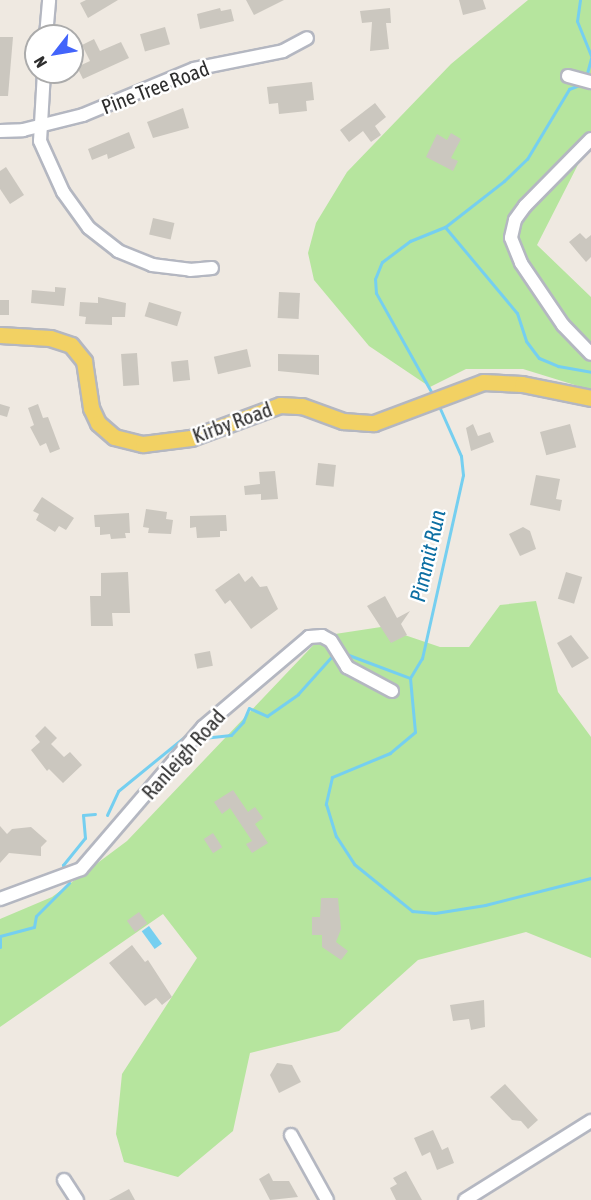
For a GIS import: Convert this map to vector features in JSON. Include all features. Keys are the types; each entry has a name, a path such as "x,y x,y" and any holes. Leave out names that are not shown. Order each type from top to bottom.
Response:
{"main road":[{"name":"Kirby Road","path":"0,335 50,338 76,350 87,369 92,408 98,423 114,437 134,443 178,442 272,406 302,406 343,421 364,424 425,404 477,383 497,382 591,398"}],"street":[{"path":"47,24 49,0"},
{"name":"Pine Tree Road","path":"0,131 41,126 83,115 194,69 283,51 308,38"},
{"path":"568,76 591,82"},
{"path":"43,84 40,141 63,192 77,213 103,240 152,265 190,270 213,268"},
{"path":"591,139 525,206 514,220 511,238 521,263 563,325 591,354"},
{"name":"Ranleigh Road","path":"0,899 81,869 203,727 309,638 322,636 331,641 347,667 392,691"},
{"path":"465,1200 591,1120"},
{"path":"291,1135 327,1200"},
{"path":"64,1180 77,1200"}],"green space":[{"path":"528,0 591,0 591,139 537,245 591,297 591,390 523,369 466,369 430,387 369,346 314,280 308,253 316,223 347,172 451,64"},
{"path":"536,601 558,692 591,737 591,958 526,932 418,960 339,1031 250,1053 233,1131 178,1177 124,1162 116,1134 122,1074 197,958 163,914 0,1027 0,919 52,897 127,841 322,636 381,627 440,647 469,647 500,605"}],"water":[{"path":"149,926 162,944 155,949 142,931"}],"building":[{"path":"86,0 118,0 88,18 80,3"},
{"path":"246,0 284,0 254,15"},
{"path":"459,0 483,0 486,9 463,15"},
{"path":"220,8 221,11 231,9 234,21 200,29 197,14"},
{"path":"390,8 391,23 386,23 389,49 370,51 372,22 362,23 360,11"},
{"path":"165,27 170,44 145,51 140,34"},
{"path":"0,37 13,37 8,96 0,96"},
{"path":"94,39 100,51 121,42 129,58 84,79 84,64 90,61 84,44"},
{"path":"312,82 314,100 306,101 307,111 279,114 278,103 269,104 267,87"},
{"path":"375,103 386,117 375,126 381,135 371,142 363,131 349,142 340,130"},
{"path":"183,108 189,128 153,138 147,122"},
{"path":"129,132 135,148 108,159 107,154 92,160 88,149"},
{"path":"451,133 461,139 451,158 458,161 453,171 426,157 437,134 447,140"},
{"path":"6,167 24,195 10,204 0,189 0,171"},
{"path":"153,218 174,223 171,240 149,235"},
{"path":"580,233 586,239 591,235 591,257 586,262 569,242"},
{"path":"55,287 66,288 64,306 31,303 32,290 55,292"},
{"path":"279,292 300,293 299,319 278,318"},
{"path":"98,297 126,303 125,317 112,317 112,325 85,324 86,317 79,316 80,302 98,303"},
{"path":"0,300 9,300 9,315 0,315"},
{"path":"149,302 182,312 177,326 145,316"},
{"path":"247,349 251,367 218,374 214,357"},
{"path":"137,353 139,385 123,386 121,354"},
{"path":"278,354 319,355 319,375 278,371"},
{"path":"188,360 190,380 173,382 171,362"},
{"path":"0,404 10,407 7,417 0,415"},
{"path":"38,404 43,418 48,417 60,449 50,453 46,443 40,446 30,427 34,425 28,408"},
{"path":"473,424 478,436 490,432 494,442 471,451 466,428"},
{"path":"570,424 576,447 546,455 540,432"},
{"path":"318,463 336,465 334,487 316,485"},
{"path":"275,471 278,499 261,500 261,494 245,495 244,486 260,484 259,472"},
{"path":"536,475 560,479 556,499 562,500 560,511 530,505"},
{"path":"42,497 74,518 66,530 59,526 55,532 36,520 39,514 33,511"},
{"path":"146,509 167,512 166,519 173,520 171,534 148,533 149,528 143,527"},
{"path":"129,513 130,533 125,533 126,538 111,539 110,534 100,535 100,527 95,527 94,515"},
{"path":"226,515 227,531 220,531 220,537 197,538 196,527 190,528 190,516"},
{"path":"523,527 530,531 536,549 520,556 509,534"},
{"path":"128,572 130,613 112,613 113,626 91,626 90,596 101,596 101,573"},
{"path":"566,572 582,577 574,604 558,599"},
{"path":"239,573 245,582 252,576 260,587 267,586 278,609 251,629 230,600 225,604 215,590"},
{"path":"385,596 397,618 410,611 401,624 407,635 391,643 367,606"},
{"path":"571,635 589,658 572,668 557,643"},
{"path":"210,651 213,666 197,669 194,654"},
{"path":"45,726 57,738 51,744 64,757 70,752 82,765 63,783 49,769 47,771 31,750 40,742 35,736"},
{"path":"233,790 248,812 255,807 263,818 255,824 268,843 252,853 246,844 252,841 230,808 222,814 214,802"},
{"path":"0,826 7,834 12,829 31,827 47,841 41,847 41,856 9,853 0,863"},
{"path":"213,833 222,847 213,853 204,839"},
{"path":"321,898 338,898 341,929 336,942 348,951 341,960 322,947 322,935 312,935 312,917 320,917"},
{"path":"139,912 147,923 135,932 127,921"},
{"path":"132,945 145,962 148,960 172,997 162,1005 156,998 145,1006 109,963"},
{"path":"484,1000 485,1027 471,1030 469,1019 453,1021 450,1005"},
{"path":"277,1063 292,1065 301,1082 279,1093 270,1075"},
{"path":"505,1084 538,1120 528,1129 521,1121 512,1120 490,1097"},
{"path":"433,1130 442,1150 448,1147 454,1163 437,1170 430,1152 422,1156 414,1138"},
{"path":"406,1171 422,1200 396,1200 390,1188 397,1184 393,1178"},
{"path":"269,1173 273,1181 289,1181 298,1197 270,1200 259,1179"},
{"path":"129,1189 135,1200 109,1200"}],"waterway":[{"name":"Pimmit Run","path":"580,0 577,21 591,55"},
{"name":"Pimmit Run","path":"586,77 591,58"},
{"name":"Pimmit Run","path":"433,395 376,293 375,279 382,262 410,241 445,227 504,181 527,159 569,89 585,83"},
{"path":"445,227 517,313 526,341 539,358 558,366 591,372"},
{"name":"Pimmit Run","path":"438,404 461,456 463,475 422,658 410,678 415,732 390,753 332,777 326,804 336,836 354,864 412,911 435,913 485,905 591,878"},
{"path":"346,654 410,678"},
{"path":"203,738 231,735 243,722 249,708 267,716 298,694 333,655"},
{"path":"107,815 118,791 189,733"},
{"path":"66,870 63,865 85,838 83,815 95,814"},
{"path":"0,936 34,927 36,916 69,883"},
{"path":"0,938 0,947"}]}
